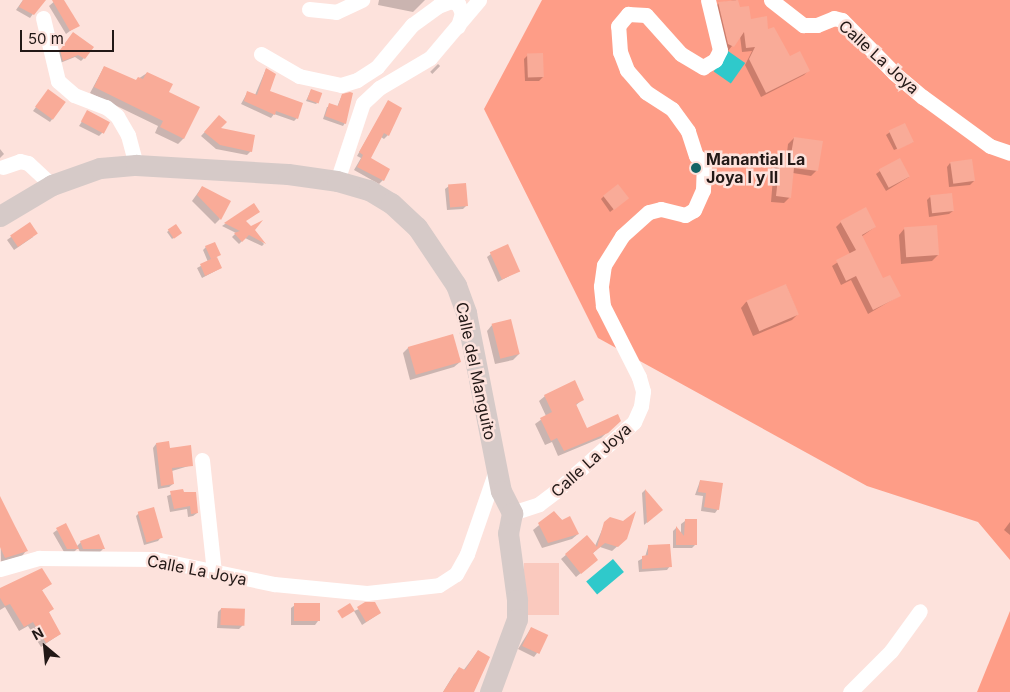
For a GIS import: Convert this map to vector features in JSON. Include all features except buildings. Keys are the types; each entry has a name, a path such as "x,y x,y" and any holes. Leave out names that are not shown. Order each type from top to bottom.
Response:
{"main road":[{"name":"Calle del Manguito","path":"0,216 52,185 100,168 136,165 288,174 337,181 369,190 391,203 417,227 456,285 466,313 501,491 512,512"},
{"path":"490,692 517,619 508,532 512,512"}],"street":[{"path":"309,9 336,12 362,0"},
{"path":"337,181 363,104 379,88 430,58 479,0"},
{"name":"Calle La Joya","path":"512,512 539,504 556,491 634,422 642,406 639,377 603,306 601,286 604,265 622,236 649,212 661,209 685,215 694,210 703,190 704,161 696,156 688,131 672,110 646,92 627,70 620,52 618,26 628,14 646,15 681,54 703,67 715,60 720,50 708,0"},
{"name":"Calle La Joya","path":"771,0 803,25 817,25 834,18 842,20 894,73 923,97 990,146 1010,153"},
{"path":"260,54 299,76 341,85 357,80 377,67 412,25 438,6 451,1 458,4 462,13 458,26"},
{"path":"43,18 58,81 74,95 106,108 117,116 128,135 136,165"},
{"path":"3,167 20,161 28,163 52,185"},
{"path":"202,460 214,573"},
{"name":"Calle La Joya","path":"0,569 39,558 155,559 214,573 274,584 367,593 439,585 456,574 467,554 497,467"},
{"path":"850,692 898,643 920,610"}],"shaded area":[{"path":"542,0 1010,0 1010,560 978,522 867,486 598,338 484,109"},
{"path":"524,563 559,563 559,615 524,615"},
{"path":"1010,611 1010,692 977,692"}],"water":[{"path":"728,51 745,63 731,84 714,71"},
{"path":"613,559 624,572 597,595 586,581"}],"place":[{"name":"Manantial La Joya I y II","path":"696,168"}]}
